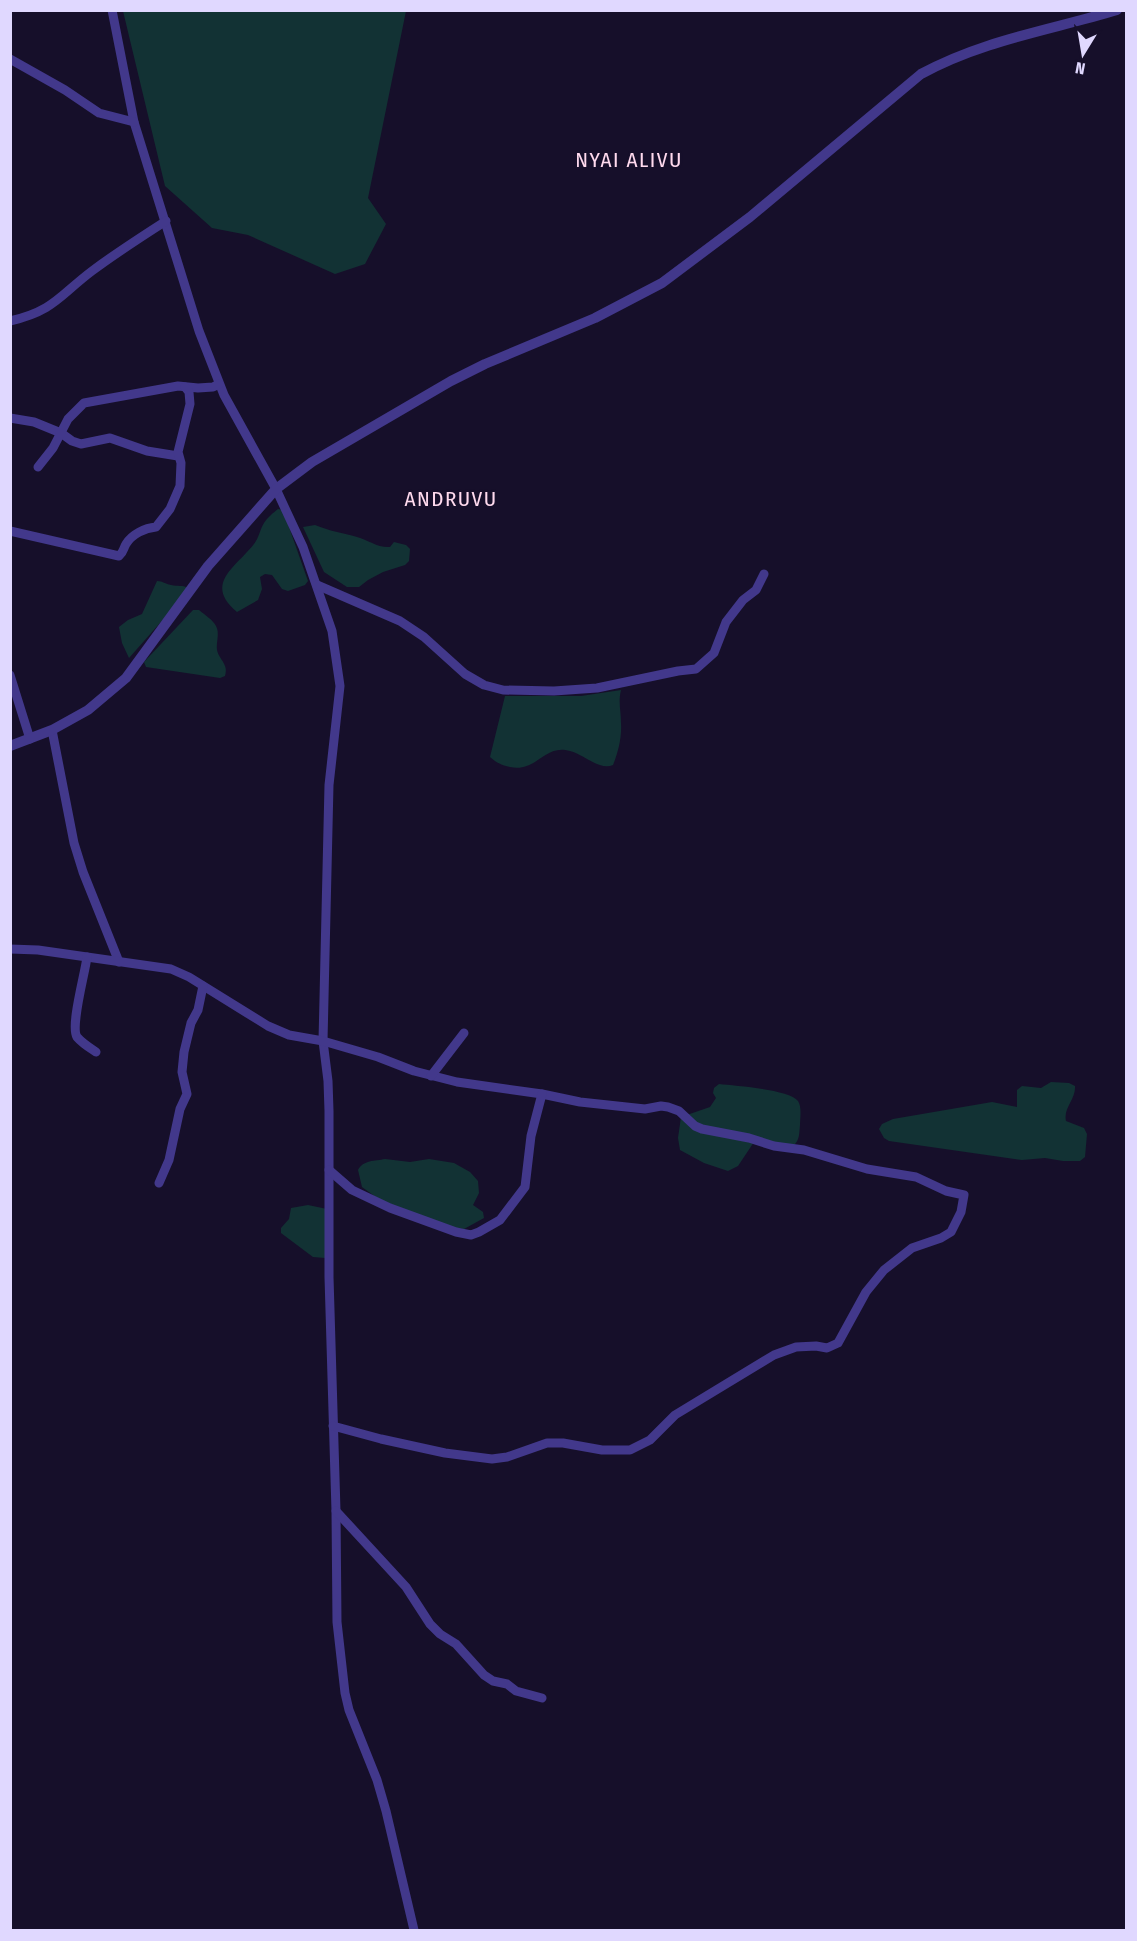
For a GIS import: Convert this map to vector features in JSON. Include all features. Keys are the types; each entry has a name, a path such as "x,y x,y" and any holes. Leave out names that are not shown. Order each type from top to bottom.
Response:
{"street":[{"path":"112,10 134,122 189,301 219,384 276,489 303,548 332,631 340,686 329,785 324,1041 328,1081 329,1277 337,1622 345,1693 351,1717 386,1811 414,1930"},
{"path":"10,746 52,730 88,710 126,678 208,566 276,489 312,462 451,381 595,318 662,283 750,217 921,74 984,45 1117,10"},
{"path":"10,59 65,90 99,113 134,122"},
{"path":"10,321 36,314 52,305 93,270 166,221"},
{"path":"38,467 53,448 72,414 84,403 117,396 185,387 213,387 219,384"},
{"path":"10,531 119,556 133,536 143,529 156,527 170,509 177,495 181,477 181,463 178,456 190,404 189,392 185,387"},
{"path":"10,418 34,422 81,444 110,438 147,451 178,456"},
{"path":"317,585 400,621 424,637 465,674 484,685 503,690 554,691 597,688 696,669 714,653 726,622 743,600 756,590 764,574"},
{"path":"10,675 30,739"},
{"path":"52,730 74,843 83,872 119,962"},
{"path":"10,949 38,950 171,969 189,977 268,1026 290,1035 324,1041 432,1076 580,1102 648,1109 661,1106 671,1107 679,1111 695,1126 707,1131 749,1138 774,1146 804,1150 867,1169 919,1178 946,1191 964,1195 961,1212 951,1232 912,1248 884,1270 866,1292 838,1343 827,1348 796,1347 774,1355 675,1414 650,1440 630,1450 602,1450 563,1443 547,1443 507,1457 492,1459 434,1451 333,1426"},
{"path":"87,957 74,1029 78,1037 96,1052"},
{"path":"159,1183 169,1160 180,1109 187,1094 182,1072 184,1052 191,1023 198,1010 203,986"},
{"path":"432,1076 464,1033"},
{"path":"329,1170 352,1190 390,1208 456,1232 471,1235 500,1220 525,1187 531,1136 542,1094"},
{"path":"336,1511 406,1587 425,1619 440,1634 456,1644 484,1675 493,1681 507,1684 520,1693 542,1698"}],"green space":[{"path":"123,11 406,11 368,198 386,224 365,264 335,274 248,235 212,228 165,186"},
{"path":"278,509 283,510 308,581 305,585 288,591 282,589 272,575 265,574 260,577 262,589 258,600 237,612 227,602 223,593 226,576 256,542 265,521"},
{"path":"315,525 381,546 390,547 394,542 406,545 410,549 409,561 405,565 383,572 359,587 347,587 324,572 303,527"},
{"path":"157,581 190,589 129,658 122,643 119,627 142,614"},
{"path":"193,610 199,610 216,626 217,650 225,665 225,676 220,678 146,667 144,662"},
{"path":"621,690 621,734 613,765 603,766 576,753 561,750 553,751 519,768 502,765 490,757 505,696 581,696"},
{"path":"1051,1082 1069,1083 1075,1086 1066,1121 1084,1128 1087,1134 1085,1157 1080,1161 1045,1158 1022,1160 889,1141 884,1138 879,1129 882,1124 893,1119 992,1102 1017,1107 1017,1090 1022,1086 1041,1088"},
{"path":"719,1084 773,1091 793,1097 798,1101 800,1109 799,1137 795,1144 793,1146 754,1142 738,1166 728,1171 704,1163 680,1150 678,1138 681,1117 710,1107 716,1098 713,1093 714,1088"},
{"path":"385,1159 410,1162 429,1159 454,1163 470,1172 478,1181 479,1193 473,1205 483,1212 484,1218 464,1229 453,1228 380,1200 362,1187 358,1170 366,1163"},
{"path":"308,1205 327,1209 325,1258 313,1257 281,1233 281,1228 289,1219 291,1208"}],"district":[{"name":"NYAI ALIVU","path":"629,160"},
{"name":"ANDRUVU","path":"451,499"}]}
